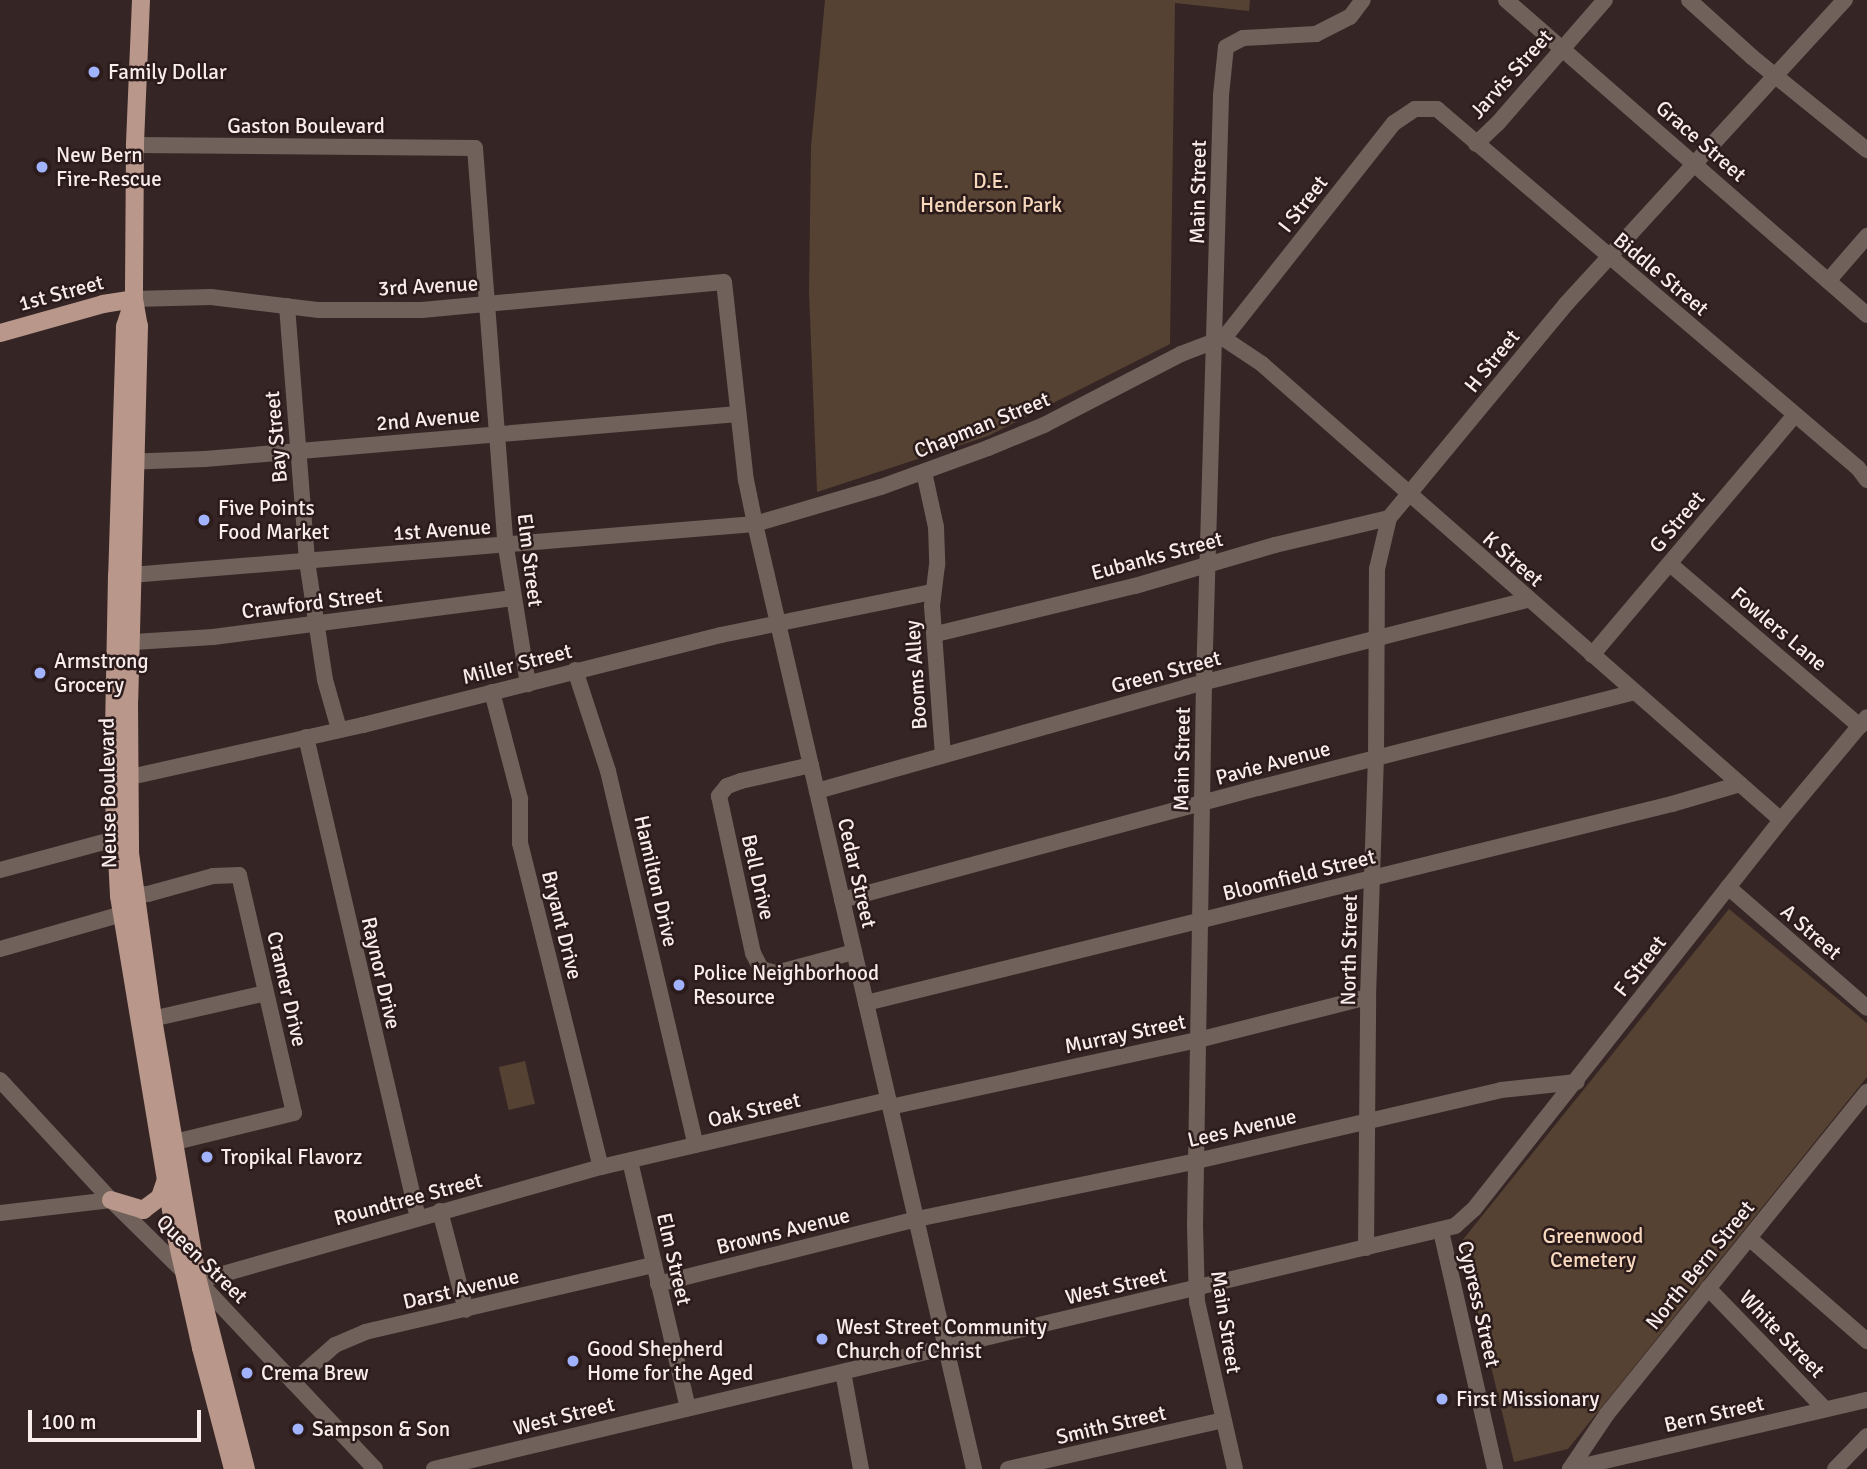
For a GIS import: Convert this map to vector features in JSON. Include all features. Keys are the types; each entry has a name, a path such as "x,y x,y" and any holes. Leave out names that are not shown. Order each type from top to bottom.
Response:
{"main road":[{"name":"Neuse Boulevard","path":"141,0 135,145 134,299 139,326 129,462 121,779 115,839 122,914 175,1142 191,1276"},
{"name":"1st Street","path":"0,333 103,304 134,299"},
{"name":"Neuse Boulevard","path":"123,643 131,575 129,462"},
{"name":"Neuse Boulevard","path":"121,779 146,1021 166,1180 191,1276"},
{"path":"111,1200 143,1210 160,1197 166,1180"},
{"path":"191,1276 233,1469"},
{"path":"191,1276 246,1469"}],"street":[{"name":"Main Street","path":"1235,1469 1203,1336 1196,1289 1195,1161 1204,683 1218,337 1221,95 1226,47 1244,38 1316,34 1350,17 1363,0"},
{"name":"Grace Street","path":"1506,0 1867,314"},
{"name":"Jarvis Street","path":"1476,144 1498,123 1605,0"},
{"path":"1689,0 1777,77 1867,150"},
{"name":"H Street","path":"1409,494 1566,304 1845,0"},
{"name":"I Street","path":"1218,337 1394,123 1406,113 1423,106"},
{"name":"Biddle Street","path":"1423,106 1437,109 1794,416 1864,468"},
{"name":"Gaston Boulevard","path":"135,145 475,148"},
{"name":"Elm Street","path":"475,148 506,547 512,598 528,684"},
{"path":"1829,281 1867,236"},
{"name":"3rd Avenue","path":"134,299 211,297 332,310 422,310 724,282"},
{"name":"Cedar Street","path":"724,282 738,414 755,524 974,1469"},
{"name":"Bay Street","path":"287,306 307,561 325,680 339,729"},
{"name":"Chapman Street","path":"755,524 924,472 1044,425 1218,337"},
{"name":"K Street","path":"1218,337 1262,364 1781,820"},
{"name":"2nd Avenue","path":"129,462 299,451 738,414"},
{"name":"G Street","path":"1592,655 1794,416"},
{"name":"Booms Alley","path":"924,472 936,527 937,565 933,592 943,755"},
{"name":"North Street","path":"1366,1248 1368,997 1377,758 1378,555 1389,518 1409,494"},
{"name":"Eubanks Street","path":"936,634 1135,586 1389,518"},
{"name":"1st Avenue","path":"131,575 506,547 755,524"},
{"name":"Fowlers Lane","path":"1670,564 1863,728"},
{"name":"Miller Street","path":"121,779 777,623 933,592"},
{"name":"Crawford Street","path":"123,643 315,625 512,598"},
{"name":"Green Street","path":"817,790 1204,683 1528,600"},
{"name":"Hamilton Drive","path":"575,670 608,771 696,1145"},
{"name":"Bryant Drive","path":"492,692 520,799 520,843 601,1167"},
{"name":"Pavie Avenue","path":"842,900 1635,692"},
{"name":"F Street","path":"1441,1231 1466,1219 1577,1082 1781,820 1863,728"},
{"name":"Raynor Drive","path":"306,737 418,1217"},
{"name":"Bell Drive","path":"811,765 741,781 727,786 719,796 753,953 761,969 776,973 854,952"},
{"name":"Bloomfield Street","path":"866,1003 1672,804 1740,784"},
{"path":"0,870 115,839"},
{"name":"Cramer Drive","path":"134,895 148,894 213,876 239,875 294,1113 175,1142"},
{"name":"A Street","path":"1728,887 1867,1008"},
{"path":"0,949 122,914"},
{"path":"146,1021 266,993"},
{"name":"Murray Street","path":"889,1104 1198,1040 1368,997"},
{"name":"Queen Street","path":"0,1080 111,1200 191,1276 375,1469"},
{"name":"Lees Avenue","path":"917,1219 1195,1161 1501,1090 1577,1082"},
{"name":"North Bern Street","path":"1570,1469 1607,1414 1867,1092"},
{"name":"Oak Street","path":"630,1161 889,1104"},
{"name":"Elm Street","path":"630,1161 688,1408"},
{"name":"Roundtree Street","path":"191,1276 630,1161"},
{"path":"0,1213 111,1200"},
{"path":"440,1211 466,1310"},
{"name":"Browns Avenue","path":"658,1284 917,1219"},
{"name":"West Street","path":"434,1469 1441,1231"},
{"name":"Cypress Street","path":"1441,1231 1495,1469"},
{"path":"1749,1238 1867,1341"},
{"name":"Darst Avenue","path":"293,1382 335,1345 355,1336 653,1265"},
{"name":"White Street","path":"1708,1288 1825,1409"},
{"path":"843,1372 861,1469"},
{"name":"Bern Street","path":"1570,1469 1867,1400"},
{"name":"Smith Street","path":"1008,1469 1224,1420"},
{"path":"1835,1469 1867,1436"},
{"path":"1624,1456 1640,1469"}],"green space":[{"name":"D.E. Henderson Park","path":"825,0 1250,0 1249,11 1175,3 1170,344 988,436 817,492 809,292 811,147"},
{"name":"Greenwood Cemetery","path":"1729,909 1867,1023 1867,1077 1568,1449 1514,1462 1461,1242"},
{"path":"525,1061 535,1104 509,1110 499,1067"}],"place":[{"name":"Family Dollar","path":"94,72"},
{"name":"New Bern Fire-Rescue","path":"42,167"},
{"name":"Five Points Food Market","path":"204,520"},
{"name":"Armstrong Grocery","path":"40,673"},
{"name":"Police Neighborhood Resource","path":"679,985"},
{"name":"Tropikal Flavorz","path":"207,1157"},
{"name":"West Street Community Church of Christ","path":"822,1339"},
{"name":"Good Shepherd Home for the Aged","path":"573,1361"},
{"name":"Crema Brew","path":"247,1373"},
{"name":"First Missionary","path":"1442,1399"},
{"name":"Sampson & Son","path":"298,1429"}]}
